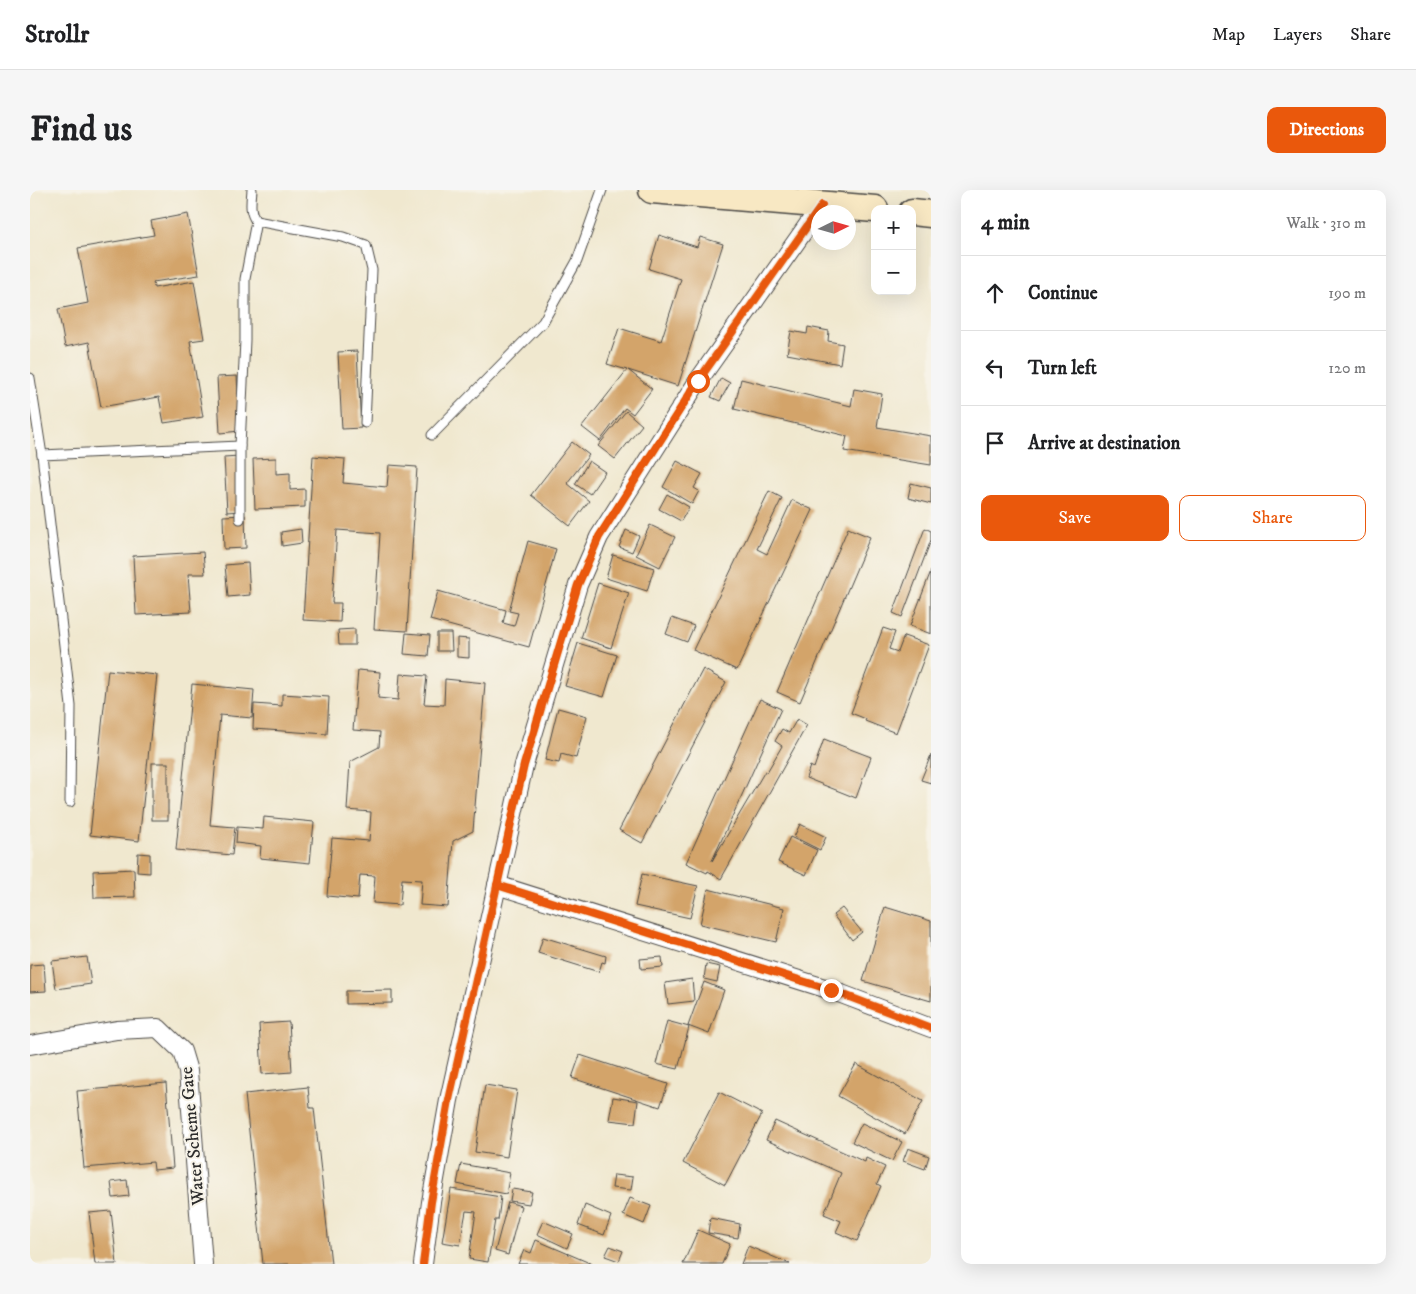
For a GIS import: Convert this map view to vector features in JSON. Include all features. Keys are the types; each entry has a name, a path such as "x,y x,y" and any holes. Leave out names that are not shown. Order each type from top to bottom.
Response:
{"main road":[{"path":"652,190 822,205"},
{"path":"856,208 871,209"},
{"path":"916,212 931,214"}],"street":[{"path":"423,1264 431,1202 449,1100 497,885 527,755 578,585 599,536 698,381 811,221"},
{"path":"497,885 831,990 931,1028"},
{"name":"Water Scheme Gate","path":"30,1045 117,1030 158,1028 182,1051 188,1071 203,1264"}],"lane":[{"path":"240,519 240,446 245,340 244,278 256,221 253,217 251,204 252,190"},
{"path":"432,435 543,322 577,261 602,190"},
{"path":"256,221 344,237 366,245 372,270 364,423"},
{"path":"30,378 42,455 71,706 70,802"},
{"path":"42,455 240,446"}],"building":[{"path":"188,214 199,275 153,282 154,288 194,281 204,339 190,341 203,417 164,423 159,397 101,407 89,342 65,347 58,309 88,303 78,248 154,235 151,221"},
{"path":"659,235 697,247 700,237 723,244 678,386 628,370 652,389 633,414 625,408 600,441 582,427 627,370 607,364 619,328 661,341 681,279 649,269"},
{"path":"808,327 829,331 828,341 843,344 840,364 787,354 791,331 807,334"},
{"path":"357,351 361,428 342,429 338,352"},
{"path":"237,376 240,431 220,433 217,377"},
{"path":"721,378 730,383 720,401 711,397"},
{"path":"741,379 851,406 854,389 882,394 877,427 931,436 931,465 844,451 847,436 734,409"},
{"path":"626,411 642,425 615,459 598,446"},
{"path":"572,442 589,455 567,483 589,501 570,526 531,495"},
{"path":"239,456 241,511 227,512 224,457"},
{"path":"313,456 345,459 343,483 387,487 389,465 417,467 407,631 374,629 380,533 337,530 332,603 341,603 340,622 303,620"},
{"path":"276,458 276,474 290,473 290,490 305,489 305,507 255,509 253,459"},
{"path":"589,461 605,472 590,494 575,484"},
{"path":"677,461 702,474 694,488 699,491 692,504 663,487"},
{"path":"911,483 931,488 931,504 908,498"},
{"path":"769,491 782,498 757,549 767,554 792,500 813,510 737,670 693,650"},
{"path":"667,494 689,507 681,521 659,509"},
{"path":"245,515 246,548 224,549 223,516"},
{"path":"650,525 675,537 660,567 636,555"},
{"path":"848,528 870,537 800,702 777,692"},
{"path":"925,528 931,531 931,540 902,617 893,613"},
{"path":"301,529 302,543 282,546 281,532"},
{"path":"626,530 639,536 632,552 619,547"},
{"path":"528,541 556,549 529,647 430,620 438,591 506,610 503,623 514,626 518,613 509,611"},
{"path":"203,552 205,574 188,574 191,612 136,615 133,556"},
{"path":"613,555 654,568 647,591 606,578"},
{"path":"248,563 250,595 228,597 225,565"},
{"path":"931,571 931,634 910,626"},
{"path":"598,583 629,593 611,648 581,638"},
{"path":"672,618 694,626 687,642 666,634"},
{"path":"883,628 895,632 889,649 898,652 904,636 929,645 896,733 865,721 866,719 851,713"},
{"path":"355,629 355,645 339,645 338,630"},
{"path":"406,633 430,635 428,656 404,654"},
{"path":"437,633 451,633 452,651 437,651"},
{"path":"457,638 469,639 469,658 457,657"},
{"path":"578,643 617,655 604,697 565,686"},
{"path":"703,669 726,682 642,843 619,830"},
{"path":"108,670 157,675 139,841 90,835"},
{"path":"358,670 380,672 378,698 398,700 400,674 427,676 424,704 444,705 445,679 485,683 473,831 453,841 448,907 420,905 422,880 402,879 400,905 373,903 375,876 360,875 358,899 327,896 332,838 369,841 371,812 347,810 350,762 379,747 380,732 353,730"},
{"path":"192,684 254,690 252,718 220,715 210,825 235,827 232,855 176,850"},
{"path":"282,694 329,697 327,734 253,729 254,704 282,706"},
{"path":"760,699 781,709 712,861 765,771 767,772 782,746 775,741 782,729 789,733 797,719 807,725 721,879 708,871 707,873 686,863"},
{"path":"558,708 587,716 576,758 561,754 559,763 545,760"},
{"path":"824,739 871,757 856,798 806,778 810,766 814,768"},
{"path":"931,755 931,783 921,780"},
{"path":"152,763 168,763 168,820 152,820"},
{"path":"264,817 314,822 310,863 260,858 261,846 236,843 237,827 263,829"},
{"path":"800,824 826,837 820,850 794,837"},
{"path":"790,837 817,850 806,875 778,862"},
{"path":"138,853 150,854 150,873 137,872"},
{"path":"134,869 135,897 94,898 93,871"},
{"path":"642,874 698,886 690,918 635,906"},
{"path":"708,889 784,908 776,942 700,924"},
{"path":"885,907 931,921 931,1001 863,981"},
{"path":"842,908 862,932 852,940 833,915"},
{"path":"543,937 606,956 605,963 602,962 599,972 538,953"},
{"path":"87,957 91,984 56,989 52,961"},
{"path":"662,957 663,967 641,969 640,959"},
{"path":"44,964 46,991 30,992 30,965"},
{"path":"706,964 720,967 717,982 704,979"},
{"path":"692,979 694,1001 668,1004 665,983"},
{"path":"704,982 724,990 709,1034 688,1026"},
{"path":"392,990 392,1003 346,1004 346,991"},
{"path":"667,1021 689,1027 678,1069 656,1064"},
{"path":"289,1022 292,1072 262,1074 259,1024"},
{"path":"580,1055 668,1084 660,1107 572,1078"},
{"path":"856,1064 923,1101 905,1134 838,1096"},
{"path":"166,1083 173,1168 154,1170 153,1162 84,1168 77,1091"},
{"path":"485,1085 517,1090 507,1157 475,1152"},
{"path":"308,1087 310,1108 314,1108 331,1264 263,1264 245,1094"},
{"path":"719,1092 762,1114 725,1185 683,1163"},
{"path":"613,1097 638,1101 635,1123 609,1120"},
{"path":"775,1121 865,1162 866,1158 885,1167 877,1184 881,1186 857,1241 836,1232 841,1221 824,1214 841,1173 766,1140"},
{"path":"862,1123 902,1142 892,1161 852,1142"},
{"path":"908,1148 929,1156 925,1169 903,1161"},
{"path":"461,1164 510,1173 506,1194 457,1184"},
{"path":"614,1175 633,1177 631,1190 612,1188"},
{"path":"127,1180 129,1196 113,1198 111,1182"},
{"path":"451,1189 501,1197 498,1220 495,1220 488,1262 469,1259 476,1212 466,1211 460,1245 442,1242"},
{"path":"512,1189 532,1192 529,1204 510,1201"},
{"path":"630,1198 651,1206 644,1224 623,1215"},
{"path":"508,1202 521,1206 508,1255 495,1251"},
{"path":"585,1205 611,1216 604,1235 578,1225"},
{"path":"111,1211 117,1264 95,1264 89,1213"},
{"path":"710,1218 740,1224 738,1238 708,1233"},
{"path":"543,1221 573,1234 567,1248 537,1234"},
{"path":"698,1230 730,1244 722,1264 683,1264"},
{"path":"536,1240 592,1264 518,1264 524,1250 531,1253"},
{"path":"610,1246 623,1251 619,1261 605,1256"},
{"path":"748,1246 790,1264 741,1264"}],"cycle path":[{"path":"423,1264 431,1202 449,1100 524,765 578,585 599,537 698,381 811,221"},
{"path":"497,885 831,990 931,1028"}],"route":[{"path":"698,381 599,536 578,585 524,765 497,885 831,990"}]}
